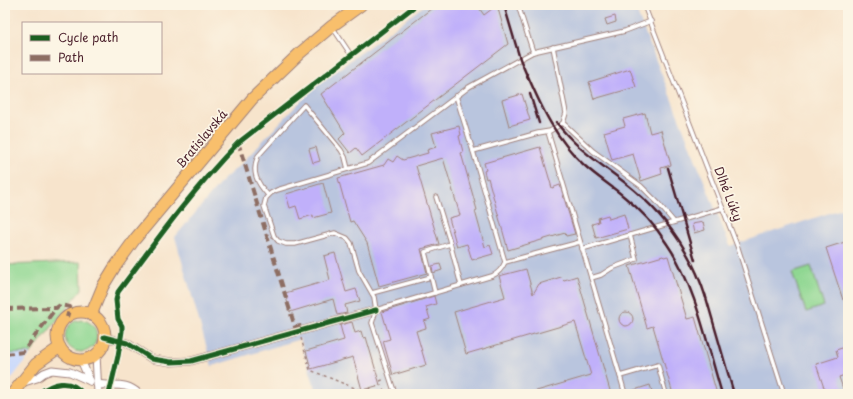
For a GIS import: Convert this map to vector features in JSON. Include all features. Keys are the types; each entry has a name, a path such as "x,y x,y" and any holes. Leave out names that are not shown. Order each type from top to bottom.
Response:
{"main road":[{"name":"Bratislavská","path":"91,315 103,286 136,238 252,99 300,53 332,26 361,5"},
{"path":"83,312 96,318 101,323 104,338 102,347 96,354 88,359 81,360 68,356 60,347 57,336 63,320 72,314 83,312"},
{"path":"12,394 36,364 60,347"}],"street":[{"path":"104,338 127,343 152,359 171,362 191,361 376,310"},
{"path":"95,388 96,354"},
{"path":"81,360 95,388"},
{"path":"21,383 52,370 70,372 95,388 122,385 130,387 139,394"}],"lane":[{"path":"518,5 533,52"},
{"name":"Dlhé Lúky","path":"644,5 738,248 784,394"},
{"path":"394,394 372,323 376,310 374,298 359,271 351,243 341,234 335,233 295,244 286,244 278,241 274,236 264,206 268,195 277,190 368,163 469,87 533,52 625,31 650,21"},
{"path":"332,26 351,55"},
{"path":"473,151 548,132 562,123 566,113 553,47"},
{"path":"376,310 497,274 502,269 505,262 456,96"},
{"path":"268,195 261,187 256,175 255,164 258,156 304,105 341,150 345,157 348,169"},
{"path":"562,123 593,151 641,186 674,222"},
{"path":"548,132 625,394"},
{"path":"436,196 461,285"},
{"path":"582,249 723,208"},
{"path":"591,278 636,259 630,235"},
{"path":"505,262 580,242"},
{"path":"435,293 425,252 450,244"},
{"path":"372,293 431,277"},
{"path":"620,376 658,365 666,394"}],"path":[{"path":"301,336 310,370 362,391 382,385"},
{"path":"380,381 385,379"},
{"path":"383,390 390,394"}],"shaded area":[{"path":"425,5 634,5 730,246 848,207 848,394 317,394 300,339 212,366 175,237 223,180 240,165 312,89"},
{"path":"31,353 29,356 5,387 5,354"}],"green space":[{"path":"81,262 82,289 31,353 5,354 5,265"},
{"path":"811,266 824,306 806,312 792,272"},
{"path":"78,320 84,320 93,324 97,336 93,348 84,352 78,352 69,348 65,339 65,333 69,324"}],"building":[{"path":"436,5 477,5 484,15 497,5 508,44 362,156 356,148 350,153 339,139 345,133 321,94"},
{"path":"615,16 616,22 607,25 605,19"},
{"path":"630,69 636,87 594,99 589,82"},
{"path":"522,94 530,120 509,126 502,100"},
{"path":"645,113 650,133 661,130 671,165 661,168 662,174 641,181 633,154 612,160 604,132 625,126 623,119"},
{"path":"459,126 461,135 459,136 463,152 461,153 477,210 475,211 485,247 490,245 493,254 472,260 467,244 457,247 449,218 460,215 443,158 416,166 439,244 421,249 427,273 379,286 367,243 353,221 350,222 338,178 384,165 388,159 393,162 397,156 403,160 428,153 427,150 436,147 432,133"},
{"path":"316,147 320,161 313,163 309,149"},
{"path":"540,147 552,188 560,185 575,234 566,236 565,233 508,250 488,178 486,179 484,163"},
{"path":"323,183 331,213 313,218 313,215 300,219 296,206 290,208 286,194"},
{"path":"624,214 628,229 596,238 592,224 599,222 598,218 608,215 609,219"},
{"path":"703,222 705,230 694,233 692,224"},
{"path":"848,241 848,299 843,300 826,248"},
{"path":"335,253 346,292 356,289 360,301 345,305 347,313 337,315 333,299 290,312 285,293 330,280 324,256"},
{"path":"663,256 668,256 687,319 695,317 717,394 673,394 653,326 647,328 629,266"},
{"path":"440,264 442,270 433,273 432,266"},
{"path":"526,269 533,294 539,284 561,277 564,280 577,276 611,394 533,394 533,392 591,375 575,322 466,354 454,312 505,297 499,276"},
{"path":"434,296 436,304 426,307 430,319 424,321 426,328 416,331 426,365 393,375 383,341 390,339 382,312"},
{"path":"626,312 631,314 633,319 631,324 626,326 621,324 619,319 621,314"},
{"path":"352,322 355,333 361,331 363,338 366,337 380,385 362,390 353,357 311,369 306,351 344,340 340,325"},
{"path":"848,346 848,374 839,377 845,394 826,394 816,364 838,357 836,350"},
{"path":"650,385 653,394 628,394 628,392"}],"railway":[{"path":"504,5 520,59 528,78"},
{"path":"527,74 544,111 565,145 593,173 629,200 641,212 657,230 677,260 686,278 700,316 722,394"},
{"path":"530,94 539,123"},
{"path":"556,122 583,151 634,190 658,213 678,239 694,267 706,298"},
{"path":"668,168 695,260"},
{"path":"705,294 734,394"}],"marked path":[{"path":"238,142 295,327 302,326"},
{"path":"5,309 56,308 60,305 70,307 67,317"},
{"path":"5,354 23,352 56,308"}],"cycle path":[{"path":"109,394 122,331 122,326 118,319 116,300 118,292 176,215 206,178 238,143 416,5"},
{"path":"104,337 127,343 152,359 171,362 191,361 376,310"},
{"path":"38,394 49,387 61,384 72,385 83,394"}]}
